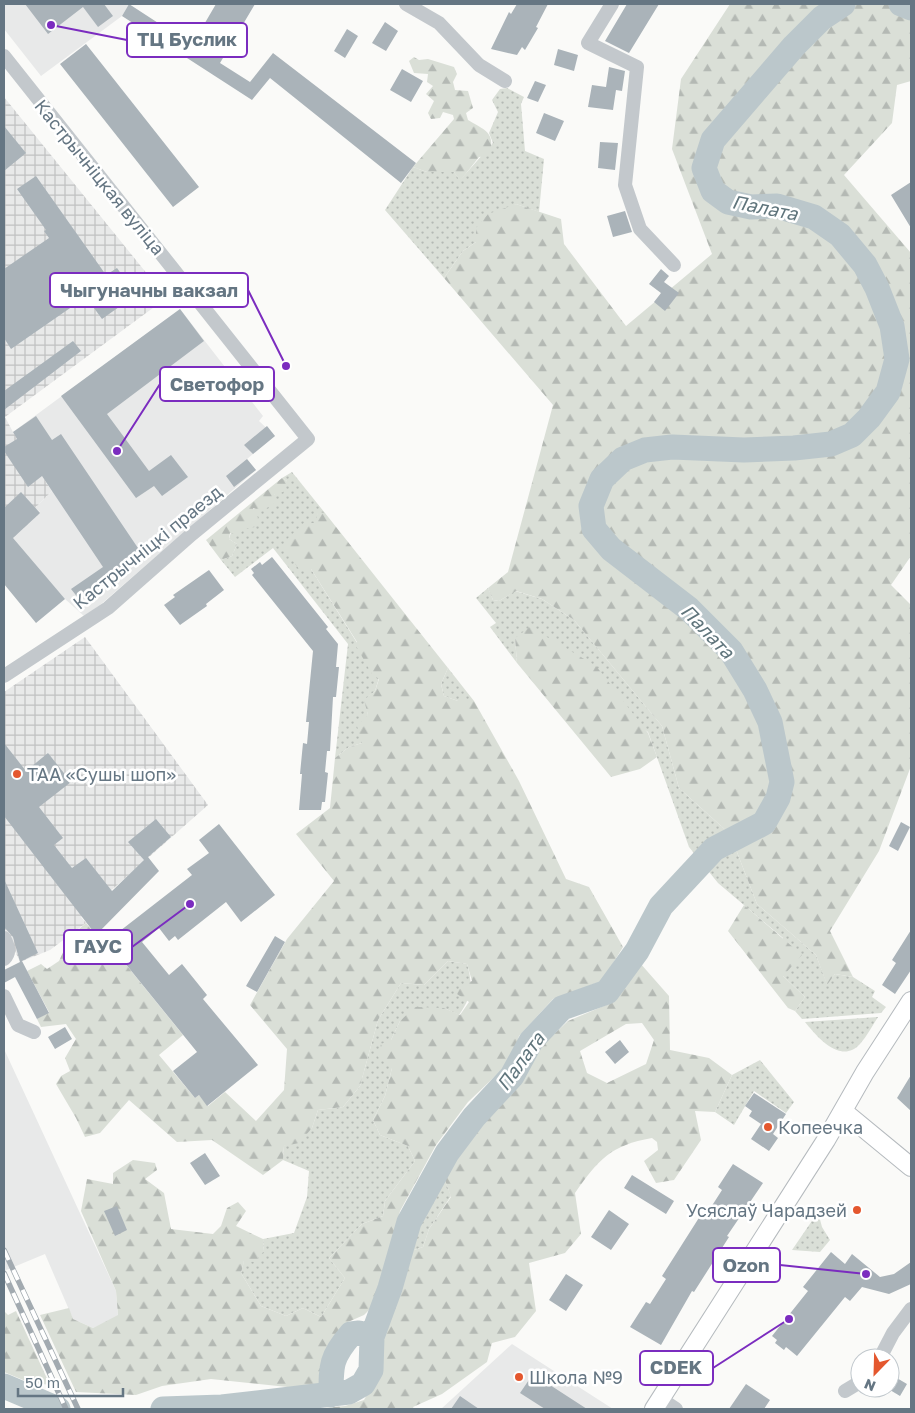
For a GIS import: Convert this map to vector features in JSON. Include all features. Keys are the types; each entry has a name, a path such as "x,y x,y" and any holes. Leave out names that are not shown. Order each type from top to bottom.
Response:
{"main road":[{"path":"657,1404 911,1001"},
{"path":"843,1111 911,1167"}],"street":[{"path":"406,4 439,23 479,66 505,81"},
{"path":"612,4 588,43 637,67 625,185 640,229 674,265"},
{"name":"Кастрычніцкая вуліца","path":"4,56 308,439"},
{"name":"Кастрычніцкі праезд","path":"4,676 108,608 192,534 308,439"},
{"path":"4,938 9,947 8,955 4,959"},
{"path":"4,996 18,1025 34,1032"},
{"path":"885,1348 893,1333 911,1309"},
{"path":"845,1391 850,1388"},
{"path":"657,1404 676,1409"}],"shaded area":[{"path":"4,4 129,4 122,16 41,76 4,29"},
{"path":"4,97 161,291 161,302 5,417 52,491 35,508 40,513 4,546"},
{"path":"180,309 263,416 259,421 275,436 247,459 256,470 100,605 84,616 65,599 12,539 40,512 35,508 52,491 13,432"},
{"path":"85,637 208,805 81,917 86,923 50,950 20,962 4,927 4,692"},
{"path":"4,1049 116,1291 118,1316 93,1328 73,1319 45,1254 4,1271"},
{"name":"Школа №9","path":"512,1344 613,1409 441,1409"}],"green space":[{"path":"730,4 911,4 911,81 897,85 892,123 844,175 911,253 911,556 891,585 911,605 911,766 879,851 830,931 853,977 835,974 827,985 816,955 757,904 730,834 679,788 662,726 574,620 542,599 516,591 499,601 493,600 488,588 508,572 553,405 444,278 463,251 476,242 476,228 488,214 516,204 561,219 564,244 626,326 712,254 672,149 681,79"},
{"path":"414,57 419,60 428,59 454,67 457,74 453,82 455,90 468,91 473,108 466,113 468,120 488,133 490,137 491,148 489,156 479,157 460,181 454,172 427,172 413,167 454,119 453,115 443,112 440,118 431,119 428,113 434,101 426,94 433,86 427,82 428,74 414,73 409,61"},
{"path":"507,88 524,97 521,104 525,151 544,159 539,212 516,204 476,228 476,242 463,251 444,278 385,210 413,167 427,172 454,172 460,180 493,143 489,133 498,112 492,100 500,89"},
{"path":"292,472 325,513 318,513 311,569 379,678 375,691 365,700 368,715 362,743 349,747 335,758 348,644 273,548 235,577 221,560 232,556 237,544 229,539 236,525 247,514 275,494 287,481 282,478"},
{"path":"282,478 287,481 283,492 274,495 275,503 262,511 253,508 258,518 255,527 244,529 239,535 230,533 229,539 237,544 232,556 221,560 206,540"},
{"path":"318,512 325,513 448,668 441,684 444,696 458,701 474,701 519,781 566,879 589,887 623,947 602,981 553,999 519,1036 511,1061 468,1102 436,1145 400,1211 383,1280 374,1305 364,1315 348,1322 329,1346 324,1368 323,1384 297,1388 211,1379 162,1386 136,1395 76,1392 40,1315 69,1308 73,1319 93,1328 118,1315 116,1291 81,1211 87,1179 113,1184 113,1173 133,1160 155,1163 157,1170 145,1179 164,1193 171,1229 213,1234 221,1226 227,1208 238,1202 246,1211 236,1226 263,1239 264,1251 255,1262 244,1261 241,1273 261,1306 286,1316 303,1308 321,1317 345,1278 329,1258 362,1224 383,1216 385,1201 415,1161 408,1146 380,1135 373,1120 385,1096 392,1068 378,1057 381,1044 391,1040 400,1021 415,1007 444,1008 460,1015 469,1002 457,994 461,985 472,981 467,964 448,961 424,985 401,983 378,1020 360,1086 343,1107 318,1110 312,1128 299,1143 284,1146 283,1160 263,1175 212,1140 177,1142 129,1100 100,1133 85,1137 56,1084 61,1076 70,1071 65,1058 76,1039 66,1024 41,1027 37,1019 49,1012 27,971 41,964 47,969 59,961 70,937 86,923 102,942 106,940 183,1035 159,1055 195,1098 199,1095 208,1106 225,1092 256,1121 284,1090 287,1049 250,1005 287,939 334,881 296,834 330,808 335,758 349,747 362,743 357,726 368,715 364,700 375,691 379,679 372,674 356,646 357,642 311,569 299,569 285,550 286,540 304,523 315,523"},
{"path":"488,588 493,600 499,601 515,591 542,599 574,620 662,726 679,788 730,834 757,904 816,955 827,984 835,974 853,977 875,991 872,997 886,1007 881,1013 802,1019 795,1011 805,997 783,976 783,938 718,883 689,847 648,732 515,638 517,663 490,627 496,623 476,598"},
{"path":"530,627 596,666 648,733 657,757 640,769 611,777 517,663 515,638"},
{"path":"448,668 474,701 458,701 444,696 441,684"},
{"path":"744,905 802,955 783,976 805,997 795,1011 788,1008 728,931"},
{"path":"448,961 467,964 471,984 467,1002 459,1015 444,1008 400,1021 391,1040 392,1068 385,1096 373,1120 380,1135 408,1146 415,1161 385,1201 383,1216 362,1224 329,1258 345,1278 321,1317 303,1308 286,1316 261,1306 241,1273 244,1261 264,1251 263,1239 294,1233 307,1197 309,1171 283,1160 284,1146 312,1128 318,1110 343,1107 360,1086 378,1020 401,983 424,985"},
{"path":"640,963 669,996 670,1050 709,1058 732,1075 715,1112 695,1111 701,1140 674,1180 656,1183 644,1161 658,1150 657,1142 652,1138 626,1145 599,1163 575,1193 581,1234 565,1253 529,1263 536,1311 515,1337 492,1343 487,1362 442,1394 413,1407 414,1409 313,1409 345,1406 364,1400 379,1373 375,1340 393,1311 408,1252 423,1247 429,1229 451,1197 445,1180 456,1159 483,1123 521,1083 539,1048 568,1021 611,1003","holes":["642,1023 654,1040 646,1064 607,1083 587,1073 580,1051 626,1024"]},
{"path":"878,1017 860,1044 853,1050 845,1052 837,1050 823,1041 805,1022"},
{"path":"760,1060 794,1102 786,1113 754,1091 734,1125 715,1112 732,1075"},
{"path":"445,1180 451,1196 429,1229 423,1247 408,1252 419,1227"},
{"path":"818,1212 822,1227 830,1240 820,1252 792,1250"},
{"path":"4,1311 8,1315 16,1311 50,1385 28,1382 4,1372"}],"building":[{"path":"25,4 104,4 113,16 98,27 83,7 48,34"},
{"path":"129,4 192,45 216,4 255,4 220,63 250,82 273,53 416,163 401,183 270,78 252,100 122,16"},
{"path":"517,4 548,4 536,27 538,28 525,50 522,47 517,55 491,49 509,12 511,14"},
{"path":"627,4 659,4 629,53 605,41"},
{"path":"385,22 398,31 386,51 372,43"},
{"path":"347,29 358,36 345,58 334,51"},
{"path":"86,44 199,187 173,207 60,64"},
{"path":"558,49 578,55 574,71 554,65"},
{"path":"609,67 625,71 622,91 616,90 613,110 588,107 592,85 606,87"},
{"path":"402,69 423,81 411,102 390,90"},
{"path":"535,81 546,85 538,102 527,98"},
{"path":"544,113 564,121 555,141 536,133"},
{"path":"4,126 26,153 4,171"},
{"path":"600,142 618,143 615,170 598,168"},
{"path":"36,176 106,275 117,268 136,295 102,319 86,297 11,349 4,338 4,269 49,238 44,231 46,230 17,189"},
{"path":"911,182 911,228 891,195"},
{"path":"625,211 632,232 613,237 607,216"},
{"path":"661,269 669,276 664,282 679,293 665,311 654,302 661,293 649,284"},
{"path":"180,309 204,341 107,414 149,471 171,455 188,477 162,496 154,486 136,498 61,396"},
{"path":"73,341 81,351 4,410 4,391"},
{"path":"36,416 52,440 61,434 142,554 95,585 96,587 79,599 71,589 103,567 42,476 28,487 4,451 4,447 17,439 13,432"},
{"path":"267,426 275,436 253,454 244,445"},
{"path":"247,459 256,470 234,487 226,476"},
{"path":"21,492 40,513 13,538 65,599 36,623 4,584 4,508"},
{"path":"272,557 328,627 326,629 338,644 336,667 339,667 336,697 333,697 330,751 327,751 325,772 328,773 325,802 322,802 321,810 299,810 303,743 307,744 309,722 306,722 313,651 252,575 254,573 251,569 260,562 262,565"},
{"path":"209,570 224,590 206,604 207,606 180,625 164,605 175,597 173,595"},
{"path":"4,743 26,771 48,753 71,782 39,807 63,838 54,845 72,868 86,858 112,891 144,860 128,842 156,819 171,837 148,857 159,871 96,935 4,816"},
{"path":"901,822 910,827 898,851 889,846"},
{"path":"219,824 275,895 241,922 226,902 178,940 175,936 169,941 159,928 142,942 169,975 182,964 207,995 203,999 258,1065 207,1106 199,1095 195,1098 173,1071 197,1052 107,941 192,875 187,869 209,853 199,840"},
{"path":"4,879 38,953 20,962 13,937 4,927"},
{"path":"911,930 911,970 895,994 882,985 896,963 892,960"},
{"path":"275,936 285,942 257,992 246,986"},
{"path":"22,961 49,1013 37,1019 15,977 4,983 4,970"},
{"path":"65,1027 72,1039 55,1049 48,1037"},
{"path":"620,1040 629,1052 615,1064 605,1052"},
{"path":"911,1075 911,1111 897,1098"},
{"name":"Копеечка","path":"754,1093 786,1114 773,1134 778,1138 769,1151 751,1139 761,1124 749,1116 752,1111 745,1106"},
{"path":"205,1153 220,1176 205,1185 190,1163"},
{"path":"733,1164 763,1183 727,1236 729,1237 694,1292 692,1291 661,1345 630,1327 646,1302 650,1304 666,1279 662,1276 702,1213 706,1215 722,1190 718,1187"},
{"path":"632,1175 674,1201 666,1214 624,1188"},
{"path":"117,1206 127,1230 115,1236 104,1211"},
{"path":"609,1210 629,1224 611,1250 591,1237"},
{"path":"831,1252 845,1264 852,1254 880,1277 894,1274 911,1262 911,1284 889,1294 862,1287 850,1301 845,1297 797,1356 786,1347 784,1350 775,1343 777,1340 772,1336 808,1291 803,1287"},
{"path":"566,1274 583,1285 566,1311 549,1300"},
{"path":"533,1374 587,1409 545,1409 520,1393"},
{"path":"900,1380 907,1384 900,1396"},
{"path":"746,1384 770,1400 764,1409 729,1409"},
{"path":"460,1396 479,1409 451,1409"}],"waterway":[{"name":"Палата","path":"163,1409 222,1407 349,1392 363,1384 371,1370 372,1337 390,1288 409,1222 447,1153 474,1117 512,1076 531,1041 562,1008 607,992 637,951 661,906 714,849 764,823 778,798 782,782 770,722 755,690 731,651 689,609 611,549 594,529 591,506 602,479 623,459 645,450 672,447 744,450 831,444 852,435 869,418 888,392 897,359 892,326 877,288 865,265 840,235 814,217 777,206 751,207 728,202 713,191 704,168 713,140 794,46 822,18 843,4"},
{"name":"Палата","path":"901,4 911,8"},
{"path":"331,1395 332,1369 339,1349 351,1334 359,1333 372,1337"},
{"name":"Палата","path":"4,1386 58,1409"}],"railway":[{"path":"4,1250 78,1409"},
{"path":"4,1273 66,1409"}],"place":[{"name":"ТЦ Буслик","path":"51,25"},
{"name":"Чыгуначны вакзал","path":"286,366"},
{"name":"Светофор","path":"117,451"},
{"name":"ТАА «Сушы шоп»","path":"17,774"},
{"name":"ГАУС","path":"190,904"},
{"name":"Копеечка","path":"768,1127"},
{"name":"Усяслаў Чарадзей","path":"857,1210"},
{"name":"Ozon","path":"866,1274"},
{"name":"CDEK","path":"789,1319"},
{"name":"Школа №9","path":"519,1377"}]}
